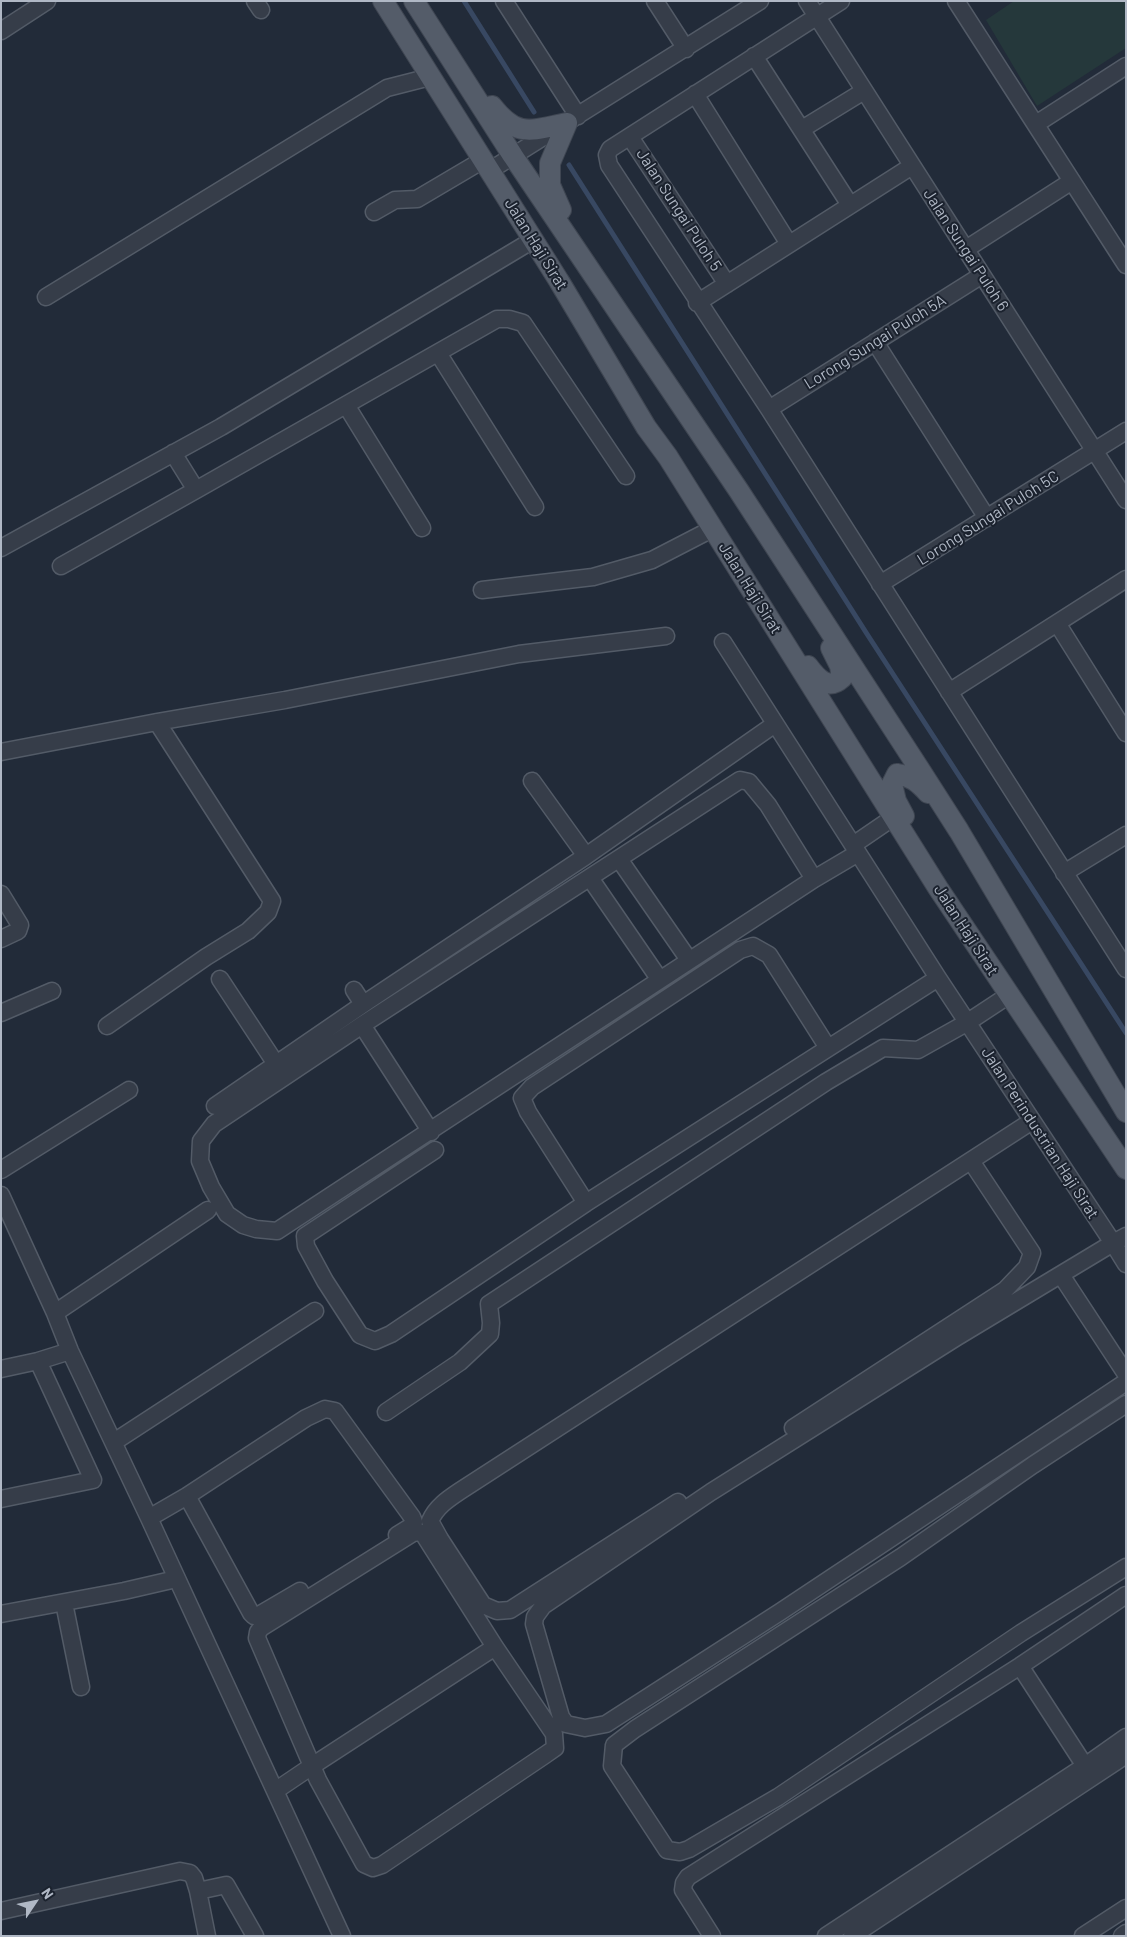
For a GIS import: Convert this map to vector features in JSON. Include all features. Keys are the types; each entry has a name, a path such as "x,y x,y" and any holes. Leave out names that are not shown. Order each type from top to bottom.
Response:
{"main road":[{"name":"Jalan Haji Sirat","path":"384,1 533,240 646,427 668,457 938,888 1126,1169"},
{"name":"Jalan Haji Sirat","path":"415,1 514,156 801,585 959,831 1126,1112"},
{"path":"415,1 500,116 515,128 531,130 573,120"},
{"path":"573,120 550,163 550,185 566,221 613,304"},
{"path":"767,614 812,672 824,683 837,682 842,678 840,666 801,585"},
{"path":"938,888 896,801 892,784 897,774 908,775 918,782 959,831"}],"street":[{"path":"1,31 47,1"},
{"path":"504,1 573,120"},
{"path":"655,1 686,49"},
{"path":"374,212 395,200 417,199 486,166 514,156 760,1"},
{"name":"Jalan Sungai Puloh 6","path":"807,1 1126,500"},
{"path":"841,1 610,149 607,155 608,165 768,409 1126,970"},
{"path":"956,1 1126,265"},
{"path":"754,56 850,205"},
{"path":"1036,124 1126,66"},
{"path":"46,297 387,88 430,77"},
{"path":"802,129 864,91"},
{"path":"695,94 789,244"},
{"name":"Jalan Sungai Puloh 5","path":"630,137 727,284"},
{"path":"697,303 912,166"},
{"path":"966,249 1072,181"},
{"path":"1,548 221,426 533,240"},
{"name":"Lorong Sungai Puloh 5A","path":"768,409 982,275"},
{"path":"61,566 497,319 510,319 523,324 626,476"},
{"path":"875,342 986,518"},
{"path":"438,353 536,507"},
{"path":"346,404 422,528"},
{"name":"Lorong Sungai Puloh 5C","path":"880,584 1126,431"},
{"path":"173,453 196,490"},
{"path":"482,590 593,577 652,560 712,529"},
{"path":"949,692 1126,579"},
{"path":"1057,623 1126,733"},
{"path":"1,752 285,700 519,654 666,636"},
{"name":"Jalan Perindustrian Haji Sirat","path":"723,642 1032,1121 1119,1239 1126,1264"},
{"path":"106,1026 206,957 248,931 268,912 272,901 157,722"},
{"path":"214,1106 586,856 776,724"},
{"path":"814,879 768,805 749,782 740,780 362,1025 214,1124 201,1141 200,1161 211,1186 227,1214 243,1225 256,1229 277,1231 432,1132 814,879 856,849 894,817"},
{"path":"532,781 586,856"},
{"path":"1064,873 1126,835"},
{"path":"619,859 689,960"},
{"path":"590,878 660,980"},
{"path":"1,894 20,925 18,931 1,938"},
{"path":"586,1203 528,1112 522,1098 532,1087 740,950 753,946 768,955 828,1048"},
{"path":"435,1150 305,1236 306,1246 325,1281 360,1335 375,1341 390,1334 586,1203 938,978"},
{"path":"220,979 276,1064"},
{"path":"354,990 364,1004"},
{"path":"1,1013 52,991"},
{"path":"386,1412 460,1362 490,1334 489,1304 826,1082 883,1048 918,1050 968,1022 1008,995"},
{"path":"362,1025 432,1132"},
{"path":"1,1170 129,1090"},
{"path":"972,1161 1032,1253 1027,1267 1005,1290 510,1610 497,1611 483,1605 440,1539 430,1520 433,1512 439,1506 1032,1121"},
{"path":"1,1195 56,1312 70,1351 114,1442 342,1936"},
{"path":"56,1312 208,1210"},
{"path":"1119,1239 957,1337 711,1492 543,1606 535,1617 534,1624 561,1717 566,1724 585,1728 606,1724 780,1612 1126,1382"},
{"path":"1061,1274 1126,1374"},
{"path":"114,1442 315,1311"},
{"path":"1,1369 38,1361 70,1351"},
{"path":"1,1498 93,1480 38,1361"},
{"path":"1126,1404 1033,1465 901,1557 634,1729 614,1745 612,1766 667,1850 680,1852 689,1849 778,1797 1021,1633 1126,1567"},
{"path":"149,1518 187,1496 306,1418 325,1409 335,1411 414,1522 410,1527 259,1615 254,1616 187,1496"},
{"path":"419,1532 424,1535 495,1647 554,1734 555,1748 382,1865 373,1868 364,1864 312,1766 257,1638 258,1632 261,1628 413,1533 419,1532"},
{"path":"1,1614 64,1603 176,1579"},
{"path":"712,1936 683,1890 684,1883 688,1877 1020,1666 1126,1595"},
{"path":"64,1603 81,1686"},
{"path":"275,1791 495,1647"},
{"path":"1020,1666 1085,1766"},
{"path":"826,1936 1085,1766 1126,1737"},
{"path":"853,1935 1126,1755"},
{"path":"1,1911 180,1871 190,1873 194,1878 207,1936"},
{"path":"198,1891 226,1885 255,1936"},
{"path":"1083,1936 1126,1908"},
{"path":"1122,1936 1126,1933"}],"shaded area":[{"path":"1014,1 1126,1 1126,48 1037,106 986,20"}],"waterway":[{"path":"464,1 534,112"},
{"path":"569,165 867,634 1126,1033"}]}
